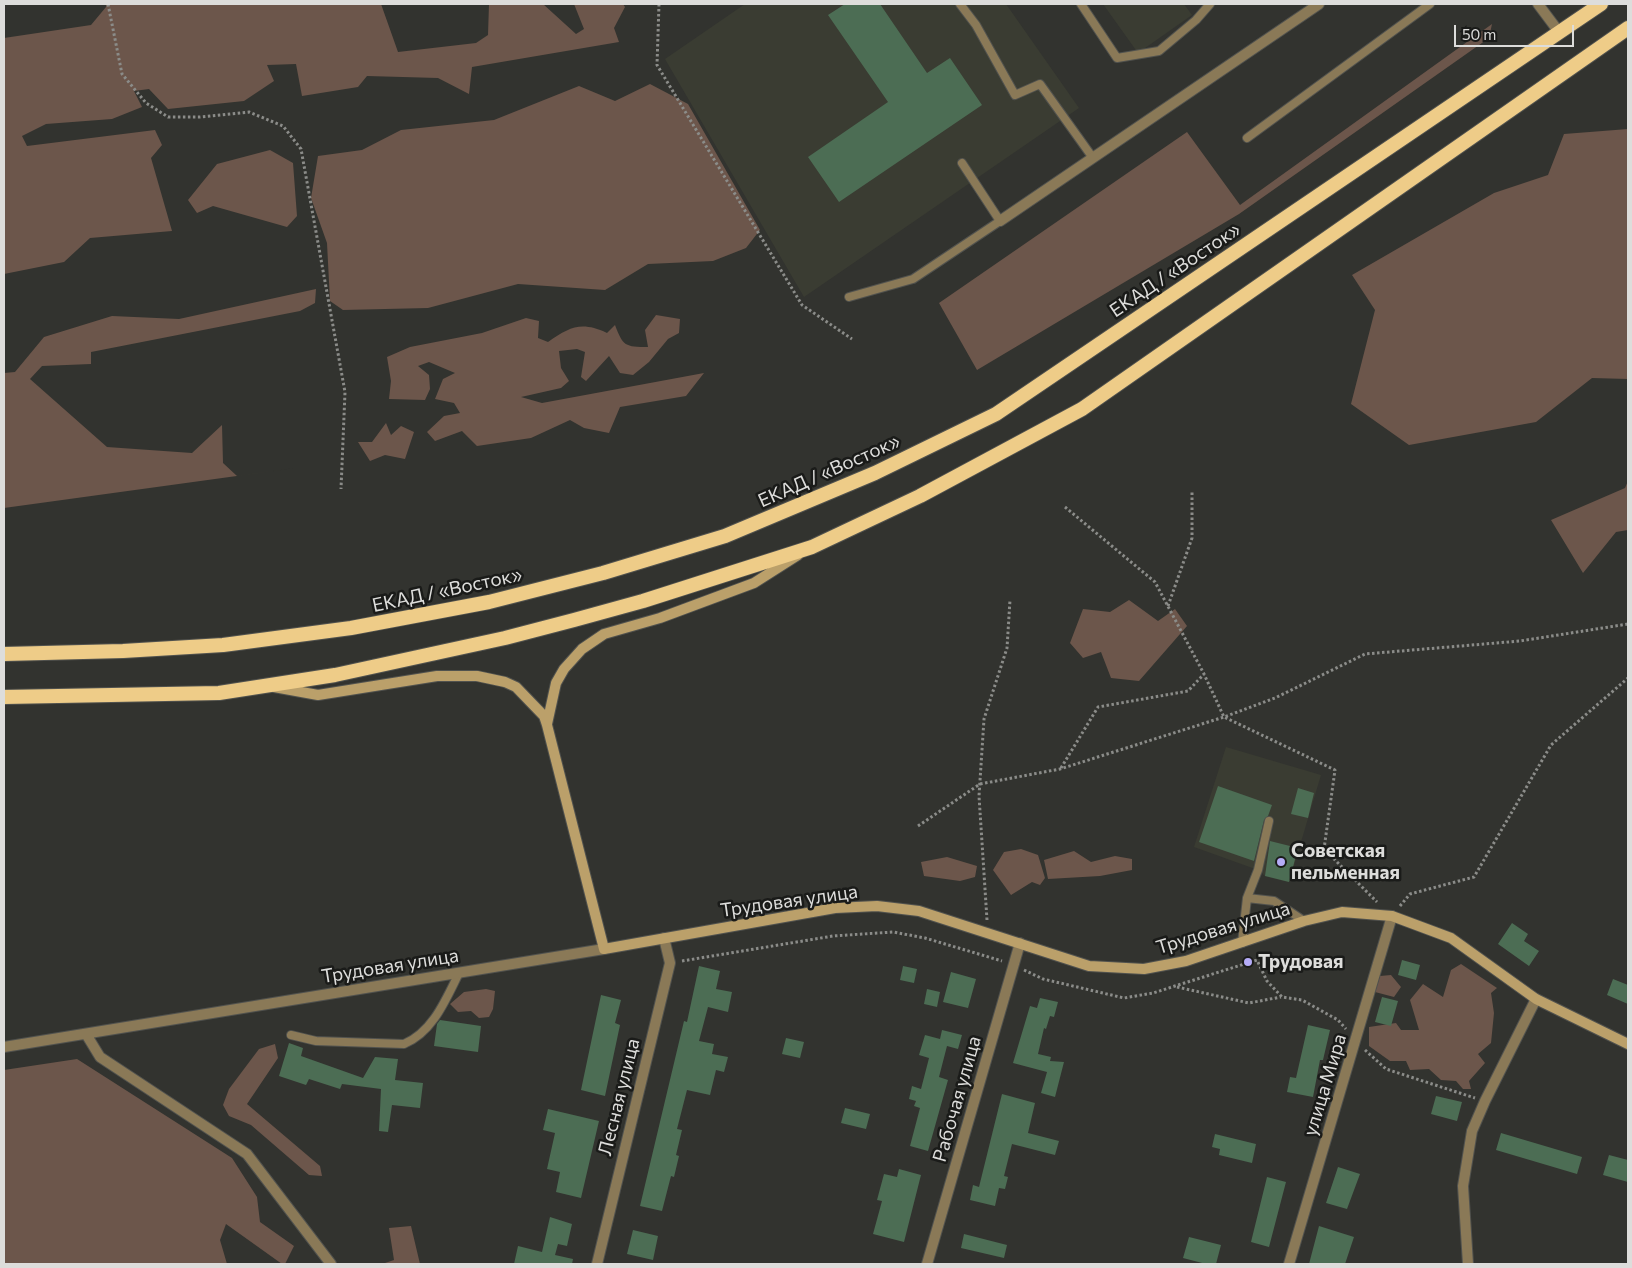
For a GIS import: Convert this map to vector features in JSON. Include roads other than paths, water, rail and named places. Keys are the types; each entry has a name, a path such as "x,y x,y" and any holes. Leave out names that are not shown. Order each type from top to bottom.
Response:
{"highway":[{"name":"ЕКАД / «Восток»","path":"4,654 114,651 223,645 351,628 490,602 603,572 725,536 875,473 996,414 1601,4"},
{"path":"4,697 219,693 272,687 402,661 574,620 643,601 812,547 920,496 1082,409 1628,28"}],"main road":[{"path":"547,725 556,683 564,668 589,644 604,634 660,618 754,583 812,547"},
{"path":"272,687 318,695 437,676 477,676 505,682 516,687 544,716 604,949"},
{"name":"Трудовая улица","path":"604,949 835,908 878,906 919,911 1089,966 1144,969 1186,961 1304,921 1342,912 1392,916 1451,938 1536,999 1628,1044"}],"street":[{"path":"1000,221 1318,4"},
{"path":"1538,4 1559,32"},
{"name":"улица Мира","path":"1289,1264 1392,916"},
{"name":"Лесная улица","path":"597,1264 670,963 664,938"},
{"name":"Рабочая улица","path":"927,1264 1020,943"},
{"name":"Трудовая улица","path":"4,1047 604,949"},
{"path":"1468,1264 1463,1186 1472,1131 1536,999"},
{"path":"86,1034 100,1056 248,1154 331,1264"}],"lane":[{"path":"960,4 976,25 1015,95 1040,84 1093,158"},
{"path":"1081,4 1117,58 1159,51 1196,20 1210,4"},
{"path":"1247,138 1430,4"},
{"path":"849,297 913,279 1000,221 962,163"},
{"path":"1242,943 1247,898 1258,870 1269,821"},
{"path":"1247,898 1274,901 1304,921"},
{"path":"291,1035 316,1041 404,1044 415,1039 433,1020 459,973"}],"place":[{"name":"Советская пельменная","path":"1281,862"},
{"name":"Трудовая","path":"1248,962"}]}
